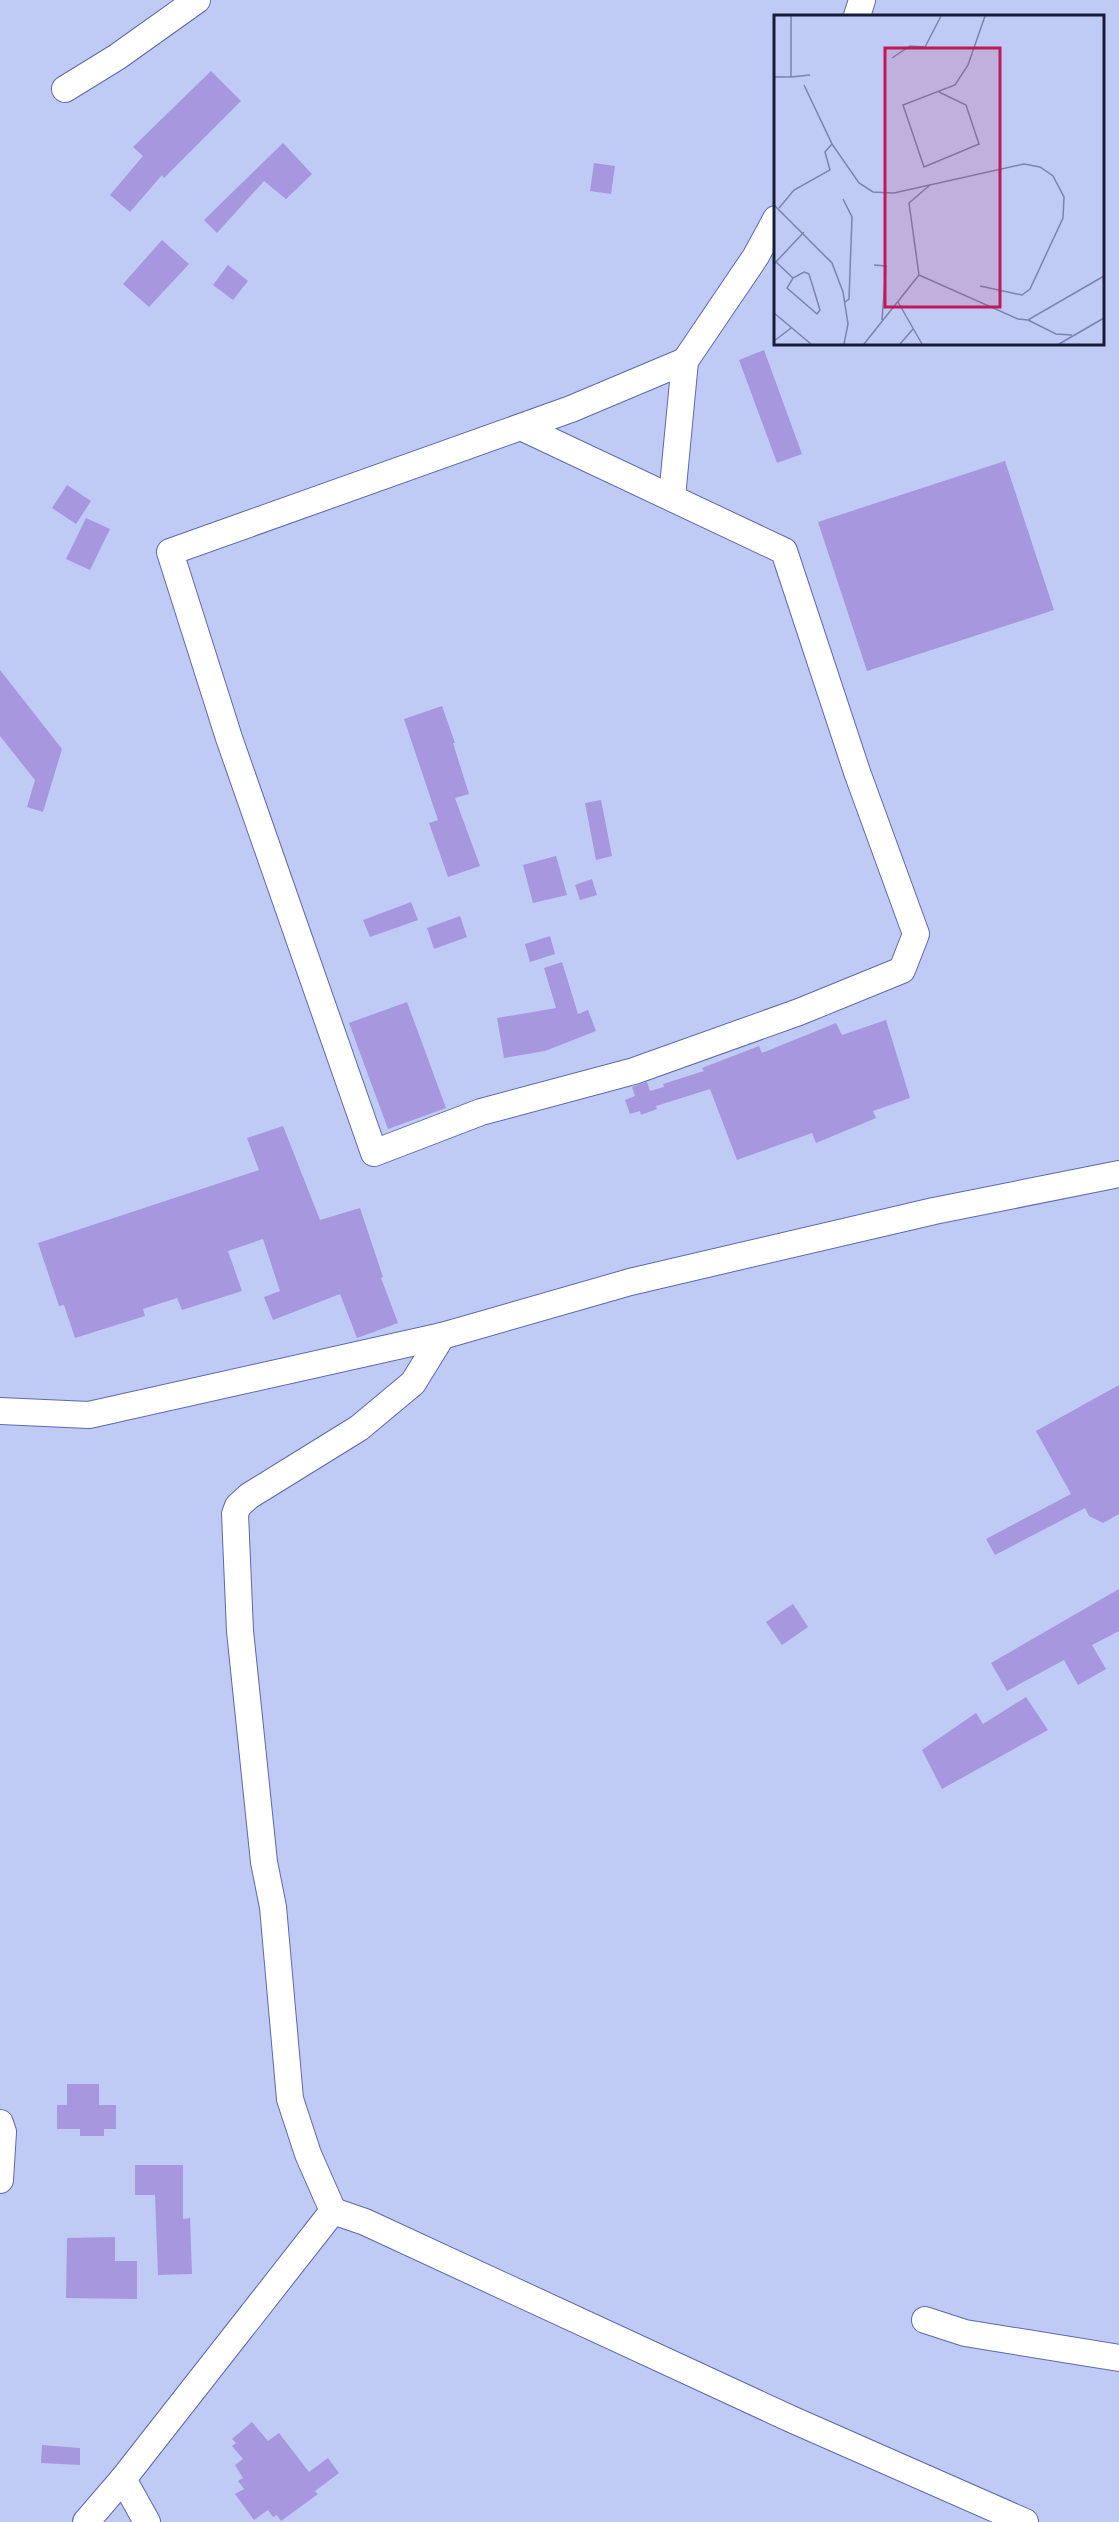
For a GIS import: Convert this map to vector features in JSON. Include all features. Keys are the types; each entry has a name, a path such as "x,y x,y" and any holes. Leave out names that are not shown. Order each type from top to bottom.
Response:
{"street":[{"path":"65,89 117,57 197,0"},
{"path":"857,15 862,0"},
{"path":"672,497 685,361 756,256 774,223"},
{"path":"521,427 784,551 857,772 916,934 902,970 800,1012 634,1071 481,1112 374,1153 229,738 170,552 570,409 685,361"},
{"path":"0,1411 89,1415 442,1336 630,1282 934,1211 1119,1174"},
{"path":"442,1336 413,1383 359,1428 249,1496 238,1506 235,1514 240,1631 264,1862 273,1907 290,2098 308,2154 333,2211 365,2222 791,2419 1025,2522"},
{"path":"0,2123 3,2132 0,2180"},
{"path":"86,2522 123,2479 333,2211"},
{"path":"925,2320 965,2333 1119,2358"},
{"path":"123,2479 147,2522"}],"building":[{"path":"211,71 241,101 164,178 162,175 130,212 110,195 143,156 133,147"},
{"path":"283,143 312,174 286,199 264,181 217,233 204,220"},
{"path":"594,163 615,166 611,194 590,191"},
{"path":"162,240 189,264 149,307 123,284"},
{"path":"228,265 248,281 233,300 213,285"},
{"path":"764,350 802,454 777,463 739,360"},
{"path":"1005,461 1054,610 867,671 818,522"},
{"path":"67,485 91,501 76,524 52,508"},
{"path":"86,518 110,529 90,570 66,559"},
{"path":"0,670 62,749 43,812 27,807 35,780 0,736"},
{"path":"442,706 469,794 455,798 480,866 448,877 429,823 438,820 404,719"},
{"path":"601,800 612,856 596,860 585,803"},
{"path":"556,856 567,895 533,903 523,865"},
{"path":"592,879 597,895 580,900 575,885"},
{"path":"411,902 418,920 370,937 363,920"},
{"path":"460,916 467,937 434,949 427,928"},
{"path":"550,936 555,954 530,962 525,944"},
{"path":"562,962 578,1014 588,1010 596,1031 545,1051 504,1058 497,1018 556,1008 544,968"},
{"path":"407,1002 446,1108 388,1129 349,1023"},
{"path":"886,1020 910,1098 873,1111 876,1118 816,1143 812,1133 737,1160 710,1089 656,1106 657,1109 641,1115 640,1111 630,1114 625,1100 635,1096 632,1087 647,1082 650,1091 664,1087 663,1084 704,1071 702,1068 759,1046 762,1053 836,1023 842,1035"},
{"path":"283,1126 320,1220 360,1208 383,1277 381,1278 398,1323 357,1338 340,1294 273,1320 264,1297 280,1291 263,1239 228,1251 242,1291 182,1310 177,1298 143,1309 145,1316 75,1338 64,1305 59,1306 38,1243 259,1170 247,1138"},
{"path":"1119,1385 1119,1514 1103,1523 1089,1516 1085,1508 995,1555 986,1539 1071,1494 1036,1431"},
{"path":"1119,1589 1119,1631 1092,1645 1106,1669 1078,1685 1064,1660 1007,1691 991,1663"},
{"path":"793,1604 808,1627 782,1645 766,1622"},
{"path":"1026,1697 1048,1730 942,1789 922,1750 976,1713 983,1724"},
{"path":"67,2084 99,2084 99,2105 116,2105 116,2129 104,2129 104,2136 80,2136 80,2129 57,2129 57,2105 67,2105"},
{"path":"135,2165 183,2165 183,2219 190,2218 192,2274 158,2275 155,2195 135,2195"},
{"path":"115,2237 115,2261 137,2261 137,2299 66,2298 67,2238"},
{"path":"252,2422 268,2441 279,2433 309,2472 328,2458 339,2473 315,2491 318,2494 281,2521 277,2515 273,2517 268,2510 254,2520 235,2494 244,2489 238,2481 243,2478 235,2465 243,2459 232,2446 236,2443 232,2439"},
{"path":"42,2445 80,2448 80,2465 41,2463"}]}
